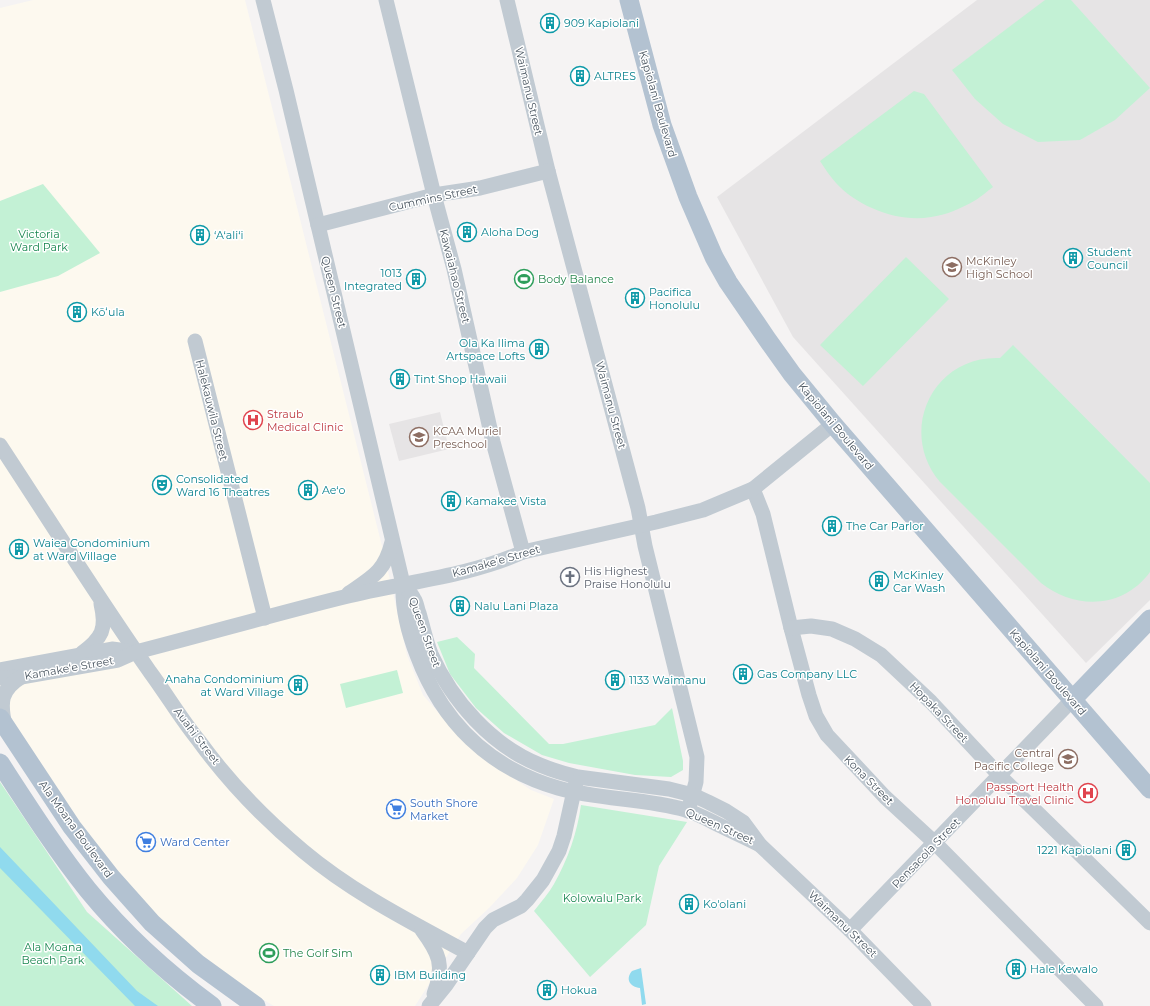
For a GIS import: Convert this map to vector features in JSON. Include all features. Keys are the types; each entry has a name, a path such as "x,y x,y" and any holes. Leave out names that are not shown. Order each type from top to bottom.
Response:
{"main road":[{"name":"Kapiolani Boulevard","path":"629,0 662,125 688,197 714,257 728,282 792,374 833,424 1150,789"},
{"name":"Pensacola Street","path":"1072,700 1150,619"},
{"name":"Ala Moana Boulevard","path":"3,722 72,827 111,877 152,923 192,959 256,1006"},
{"path":"0,763 51,841 89,891 128,934 182,984 212,1006"}],"street":[{"name":"Queen Street","path":"263,0 348,346 403,584 402,601 409,630 421,665 442,705 460,728 483,749 507,766 534,780 576,785 669,789 693,795 726,811 743,822 760,845"},
{"name":"Kawaiahao Street","path":"386,0 434,195 454,269 493,442 523,552"},
{"name":"Waimanu Street","path":"507,0 548,170 619,432 697,757 696,782 688,811"},
{"name":"Cummins Street","path":"318,225 434,195 480,188 548,170"},
{"name":"Halekauwila Street","path":"195,342 264,618"},
{"name":"Kamakeʻe Street","path":"0,678 21,677 118,660 136,652 345,596 483,566 506,560 523,552 703,510 753,489 833,424"},
{"name":"Auahi Street","path":"0,445 136,652 199,743 240,790 279,830 304,852 339,879 374,902 468,953"},
{"name":"Kona Street","path":"753,489 764,514 791,628 816,716 827,735 885,797 935,843 1096,1006"},
{"path":"345,596 379,571 387,560 393,541"},
{"path":"81,654 94,644 101,635 104,626 104,615 100,597"},
{"name":"Hopaka Street","path":"791,628 802,626 819,627 838,631 864,644 881,655 931,702 1000,776 1150,923"},
{"name":"Kamakeʻe Street","path":"0,670 112,649 136,652"},
{"path":"3,722 1,712 3,694 21,677"},
{"name":"Pensacola Street","path":"850,930 1072,700"},
{"name":"Queen Street","path":"576,785 688,811 760,845"},
{"path":"430,1004 446,985 485,928 493,920 521,906 551,868 562,844 576,785"},
{"name":"Waimanu Street","path":"760,845 850,930 924,1006"},
{"path":"419,926 434,946 439,958 439,982 430,1004"}],"shaded area":[{"path":"33,0 245,0 385,558 407,655 423,695 456,733 492,764 531,790 554,799 538,845 517,878 489,908 461,934 415,1006 274,1006 238,985 164,925 86,833 0,701 0,8"},
{"name":"McKinley High School","path":"977,0 1150,0 1150,600 1086,663 793,337 717,197"},
{"name":"KCAA Muriel Preschool","path":"440,412 449,449 399,461 389,424"}],"green space":[{"path":"1045,0 1071,0 1150,88 1115,120 1080,140 1038,142 1003,124 975,99 952,70"},
{"path":"914,91 924,94 993,187 976,200 948,213 937,216 906,218 867,206 845,192 836,183 820,161"},
{"name":"Victoria Ward Park","path":"43,184 100,253 58,276 0,292 0,201"},
{"path":"906,257 949,299 863,386 820,345"},
{"path":"1013,345 1150,483 1150,572 1139,584 1126,593 1113,599 1098,602 1069,598 1054,592 1041,583 940,482 927,462 922,441 922,420 929,400 940,382 956,369 976,360 1000,358"},
{"path":"457,637 475,654 474,668 549,744 563,744 655,725 672,708 683,761 683,770 671,777 635,775 569,763 542,755 504,733 476,708 450,674 437,642"},
{"path":"397,670 403,693 346,708 340,684"},
{"name":"Ala Moana Beach Park","path":"0,782 87,912 192,1006 0,1006"},
{"name":"Kolowalu Park","path":"581,805 687,822 659,866 646,925 590,977 534,911 552,887 564,865 574,836"}],"water":[{"path":"0,847 137,991 158,1006 135,1006 0,868"},
{"path":"641,968 646,1004 642,1005 640,988 631,984 629,980 632,971"}],"place":[{"name":"909 Kapiolani","path":"550,23"},
{"name":"ALTRES","path":"580,76"},
{"name":"Aloha Dog","path":"467,232"},
{"name":"‘A‘ali‘i","path":"200,235"},
{"name":"Student Council","path":"1073,258"},
{"name":"McKinley High School","path":"952,267"},
{"name":"1013 Integrated","path":"416,279"},
{"name":"Body Balance","path":"524,279"},
{"name":"Pacifica Honolulu","path":"635,298"},
{"name":"Kōʻula","path":"77,312"},
{"name":"Ola Ka Ilima Artspace Lofts","path":"539,349"},
{"name":"Tint Shop Hawaii","path":"400,379"},
{"name":"Straub Medical Clinic","path":"253,420"},
{"name":"KCAA Muriel Preschool","path":"419,437"},
{"name":"Consolidated Ward 16 Theatres","path":"162,485"},
{"name":"Ae‘o","path":"308,490"},
{"name":"Kamakee Vista","path":"451,501"},
{"name":"The Car Parlor","path":"832,526"},
{"name":"Waiea Condominium at Ward Village","path":"19,549"},
{"name":"His Highest Praise Honolulu","path":"570,577"},
{"name":"McKinley Car Wash","path":"879,581"},
{"name":"Nalu Lani Plaza","path":"460,606"},
{"name":"Gas Company LLC","path":"743,674"},
{"name":"1133 Waimanu","path":"615,680"},
{"name":"Anaha Condominium at Ward Village","path":"298,685"},
{"name":"Central Pacific College","path":"1068,759"},
{"name":"Passport Health Honolulu Travel Clinic","path":"1088,793"},
{"name":"South Shore Market","path":"396,809"},
{"name":"Ward Center","path":"146,842"},
{"name":"1221 Kapiolani","path":"1126,850"},
{"name":"Ko'olani","path":"689,904"},
{"name":"The Golf Sim","path":"269,953"},
{"name":"Hale Kewalo","path":"1016,969"},
{"name":"IBM Building","path":"380,975"},
{"name":"Hokua","path":"547,990"}]}
